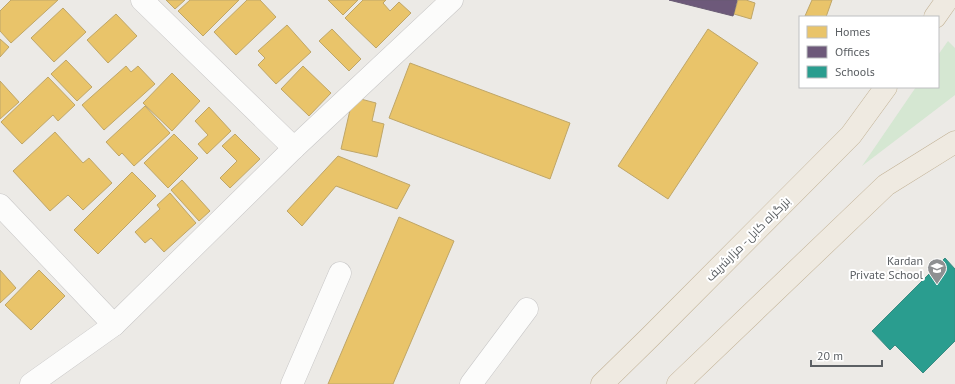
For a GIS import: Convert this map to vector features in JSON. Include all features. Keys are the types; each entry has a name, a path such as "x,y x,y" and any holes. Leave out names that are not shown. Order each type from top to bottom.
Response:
{"highway":[{"path":"936,16 947,0"},
{"name":"بزرگراه کابل - مزارشریف","path":"602,384 852,135 885,88"},
{"path":"678,384 886,185 955,142"}],"street":[{"path":"142,0 294,148"},
{"path":"32,384 114,325 294,148 452,0"},
{"path":"0,205 114,325"},
{"path":"292,384 340,273"},
{"path":"471,384 527,309"}],"green space":[{"path":"948,41 955,48 955,95 862,166 915,88 939,88 939,54"}],"building: Homes":[{"path":"11,0 58,0 11,43 0,31 0,11"},
{"path":"166,0 185,0 175,9"},
{"path":"190,0 239,0 203,36 178,11"},
{"path":"247,0 260,0 276,17 236,55 214,32"},
{"path":"328,0 358,0 343,15"},
{"path":"363,0 386,0 383,3 390,11 399,2 411,13 376,48 345,18"},
{"path":"738,0 746,0 755,3 751,19 734,14"},
{"path":"812,0 832,0 826,16 805,16"},
{"path":"63,8 86,32 54,62 31,38"},
{"path":"116,14 137,36 108,63 87,40"},
{"path":"287,25 311,52 276,84 258,65 265,58 258,51"},
{"path":"332,29 361,59 349,71 319,41"},
{"path":"708,29 758,63 668,199 618,166"},
{"path":"0,39 9,47 0,57"},
{"path":"66,60 92,87 77,101 51,74"},
{"path":"410,63 570,123 550,179 389,118"},
{"path":"126,66 131,72 138,66 155,84 104,130 82,105"},
{"path":"303,66 331,93 309,116 281,89"},
{"path":"172,73 200,101 172,131 143,103"},
{"path":"48,77 75,105 58,121 53,115 22,144 1,122"},
{"path":"0,81 19,102 0,119"},
{"path":"353,97 376,103 372,121 384,124 377,157 341,149"},
{"path":"145,106 170,133 134,166 122,153 119,156 106,142"},
{"path":"209,107 231,131 207,154 198,144 208,135 195,121"},
{"path":"55,132 83,163 89,158 112,183 83,210 68,195 50,211 13,171"},
{"path":"174,134 198,158 168,188 144,163"},
{"path":"235,134 260,159 230,188 220,178 237,161 222,146"},
{"path":"338,156 410,185 397,209 336,186 302,226 287,211"},
{"path":"132,172 156,196 98,254 74,230"},
{"path":"182,180 210,211 199,221 171,190"},
{"path":"170,193 196,223 164,252 151,238 145,243 135,232 160,209 157,205"},
{"path":"399,217 454,241 393,384 328,384"},
{"path":"0,270 16,288 0,303"},
{"path":"39,270 65,296 31,330 5,305"}],"building: Offices":[{"path":"669,0 737,0 733,16"}],"building: Schools":[{"path":"945,258 955,269 955,341 923,373 895,345 890,350 872,331"}],"place":[{"name":"Kardan Private School","path":"937,285"}]}
